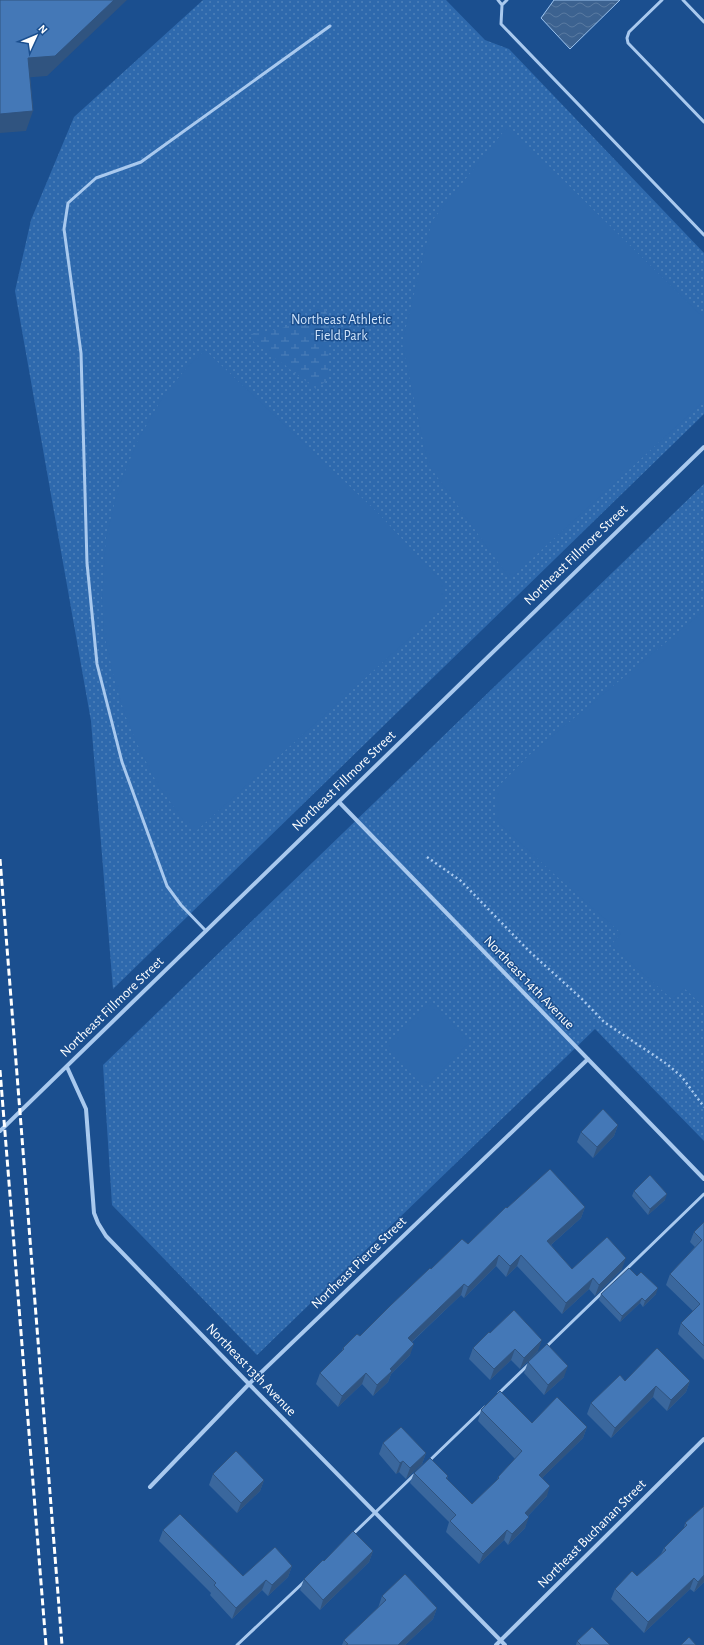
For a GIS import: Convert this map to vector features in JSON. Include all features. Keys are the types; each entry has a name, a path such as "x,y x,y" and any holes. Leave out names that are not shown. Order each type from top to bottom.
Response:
{"street":[{"name":"Northeast Fillmore Street","path":"0,1131 704,447"},
{"name":"Northeast 14th Avenue","path":"338,802 704,1179"},
{"name":"Northeast Pierce Street","path":"150,1487 249,1384 588,1059"},
{"name":"Northeast 13th Avenue","path":"67,1067 86,1109 94,1213 106,1236 505,1645"},
{"name":"Northeast Buchanan Street","path":"496,1645 704,1439"}],"lane":[{"path":"498,0 502,5 501,24 704,235"},
{"path":"502,5 507,0"},
{"path":"662,0 629,32 627,38 628,42 704,122"},
{"path":"682,0 704,22"},
{"path":"206,931 181,905 167,886 122,762 97,664 87,563 81,353 64,229 68,203 96,178 141,162 330,26"},
{"path":"544,1350 704,1194"},
{"path":"498,1394 532,1361"},
{"path":"424,1466 487,1405"},
{"path":"351,1536 418,1472"},
{"path":"237,1645 306,1580"}],"path":[{"path":"427,857 462,881 529,951 583,1000 604,1022 667,1064 682,1077 704,1107"}],"green space":[{"name":"Northeast Athletic Field Park","path":"203,0 446,0 485,40 509,49 704,253 704,414 113,989 91,721 15,291 31,220 74,117"},
{"path":"508,126 704,318 704,401 510,579 428,464 402,343 432,221"},
{"path":"317,307 321,307 326,310 329,321 328,373 326,381 316,389 254,342 251,334 279,329 295,323 310,314"},
{"path":"205,350 377,512 445,585 445,606 195,832 183,820 158,785 139,748 125,715 115,682 104,634 102,598 106,537 119,486 138,440 164,395 189,365"},
{"path":"704,484 704,1141 595,1029 257,1355 112,1205 103,1065"},
{"path":"704,611 704,1007 684,988 673,1000 611,945 621,933 496,820 496,789 528,756"},
{"path":"431,1001 470,1042 424,1087 384,1046"}],"water":[{"path":"554,0 620,0 570,49 541,18"}],"building":[{"path":"0,0 114,0 55,56 28,58 33,111 0,114"},
{"path":"603,1109 618,1125 597,1147 581,1132"},
{"path":"550,1169 585,1207 547,1241 572,1269 607,1237 626,1258 599,1285 593,1278 566,1303 521,1255 510,1266 499,1255 468,1287 464,1284 408,1338 414,1344 390,1369 392,1371 377,1385 366,1373 342,1396 320,1373 357,1334 360,1336 462,1239 468,1244 506,1207 507,1208"},
{"path":"650,1175 667,1194 650,1209 634,1191"},
{"path":"704,1222 704,1346 681,1323 700,1304 670,1274 702,1240 694,1232"},
{"path":"629,1268 637,1276 641,1272 658,1288 645,1301 642,1298 622,1316 601,1294"},
{"path":"514,1310 542,1340 524,1358 515,1349 494,1369 473,1348"},
{"path":"547,1344 568,1366 548,1385 528,1362"},
{"path":"657,1348 690,1381 671,1400 656,1386 615,1428 591,1403 620,1375 625,1381"},
{"path":"500,1391 532,1423 557,1397 587,1427 539,1475 550,1486 525,1513 529,1517 512,1534 507,1530 483,1554 450,1521 456,1515 414,1473 430,1458 448,1476 446,1478 472,1504 499,1478 498,1477 522,1451 481,1410"},
{"path":"401,1427 426,1453 410,1468 403,1461 400,1463 383,1443"},
{"path":"236,1451 264,1480 241,1503 213,1474"},
{"path":"704,1506 704,1575 698,1582 694,1578 648,1622 615,1589 632,1571 637,1576 666,1550 664,1548 687,1525 685,1523"},
{"path":"180,1514 243,1576 275,1547 292,1566 272,1585 266,1580 236,1608 214,1585 216,1583 163,1530"},
{"path":"353,1531 373,1551 323,1600 304,1579"},
{"path":"405,1574 437,1608 398,1645 346,1645 348,1644 344,1640 386,1600 382,1596"},
{"path":"592,1627 610,1645 581,1645 577,1641"},
{"path":"689,1637 696,1645 681,1645"}],"railway":[{"path":"0,859 62,1645"},
{"path":"0,1070 46,1645"}]}
